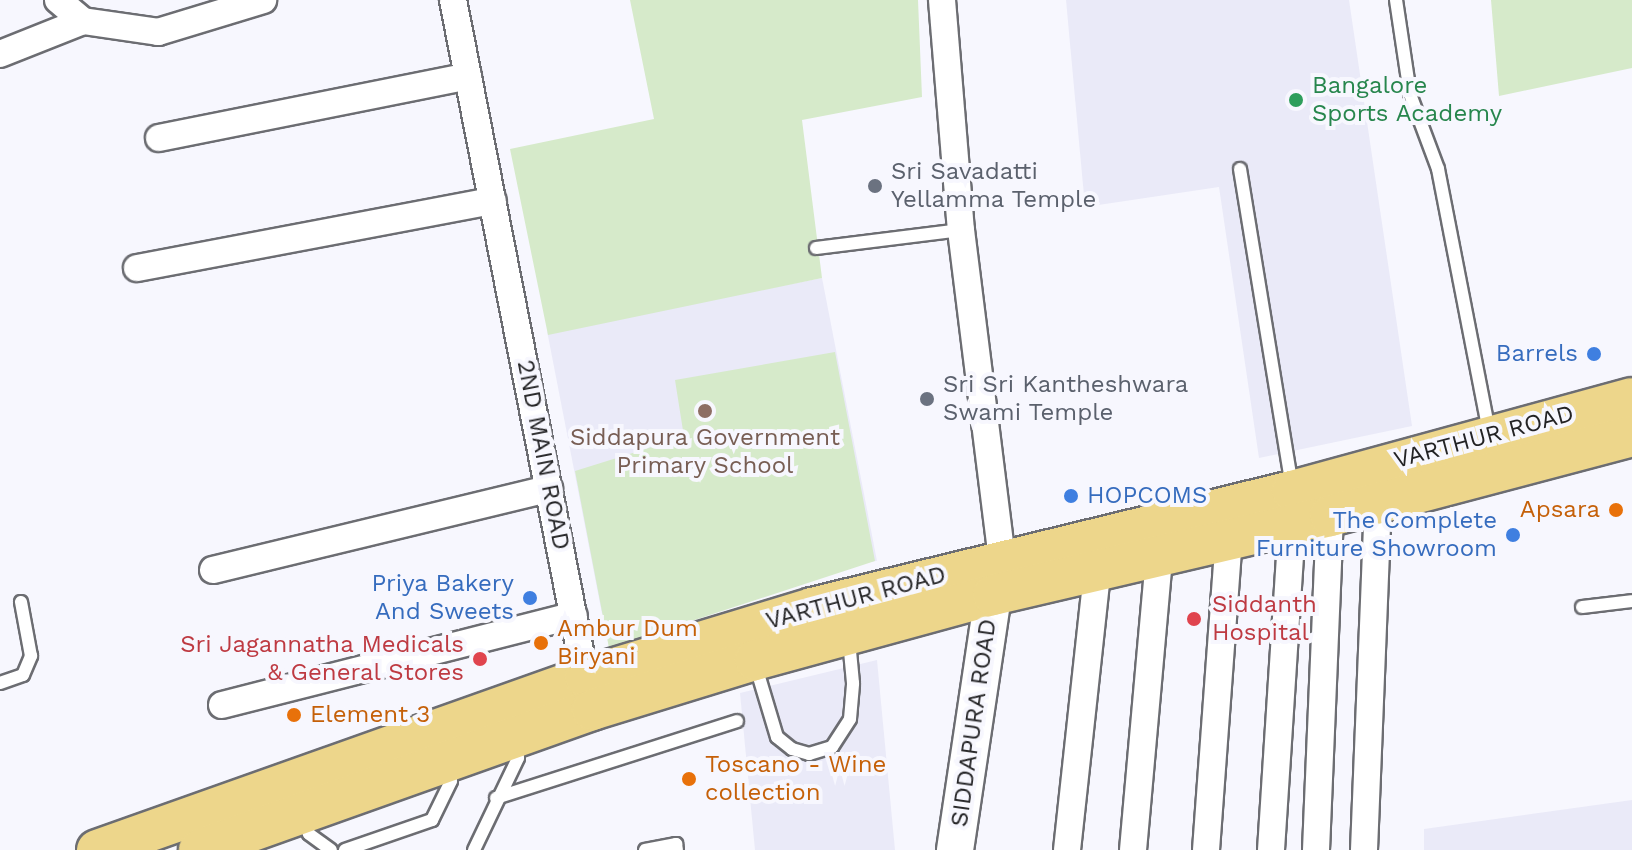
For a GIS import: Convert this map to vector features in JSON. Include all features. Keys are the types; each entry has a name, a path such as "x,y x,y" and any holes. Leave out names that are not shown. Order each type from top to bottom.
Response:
{"main road":[{"name":"VARTHUR ROAD","path":"199,850 243,842 301,814 515,739 588,694 755,660 847,634 997,576 1097,572 1229,540 1489,434 1632,398"},
{"name":"VARTHUR ROAD","path":"97,850 588,694 997,576 1305,510 1378,503 1632,436"}],"street":[{"path":"58,0 83,21"},
{"path":"0,54 83,21 158,32 263,0"},
{"path":"137,268 493,201 453,0"},
{"path":"942,0 961,230 997,576"},
{"path":"159,138 468,76"},
{"name":"2ND MAIN ROAD","path":"493,201 588,694"},
{"path":"213,570 549,489"},
{"path":"1364,850 1378,503"},
{"path":"1271,850 1305,510"},
{"path":"1305,510 1316,850"},
{"path":"1206,850 1229,540"},
{"path":"1133,850 1159,558"},
{"path":"1067,850 1097,572"},
{"name":"SIDDAPURA ROAD","path":"955,850 997,576"},
{"path":"222,705 574,615"}],"lane":[{"path":"1396,0 1410,94 1438,169 1489,434"},
{"path":"1240,169 1305,510"},
{"path":"816,248 961,230"},
{"path":"1582,607 1632,601"},
{"path":"0,683 23,675 31,656 21,602"},
{"path":"755,660 777,737 792,749 809,754 832,747 850,719 853,683 847,634"},
{"path":"496,798 737,721"},
{"path":"474,850 496,798 518,758 515,739"},
{"path":"345,850 432,820 451,781 448,762"},
{"path":"301,814 309,834 331,850"},
{"path":"645,850 676,844 677,850"}],"shaded area":[{"path":"1066,0 1349,0 1412,426 1259,458 1219,187 1085,207"},
{"name":"Siddapura Government Primary School","path":"822,278 877,561 602,614 547,331"},
{"path":"877,660 895,850 755,850 740,693"},
{"path":"1632,800 1632,850 1424,850 1424,829"}],"green space":[{"path":"630,0 918,0 922,97 802,120 822,278 548,335 510,149 654,119"},
{"path":"1491,0 1632,0 1632,68 1499,96"},
{"name":"Siddapura Government Primary School","path":"835,352 875,561 609,648 575,471 684,437 675,380"}],"place":[{"name":"Bangalore Sports Academy","path":"1296,100"},
{"name":"Sri Savadatti Yellamma Temple","path":"875,186"},
{"name":"Barrels","path":"1594,354"},
{"name":"Sri Sri Kantheshwara Swami Temple","path":"927,399"},
{"name":"Siddapura Government Primary School","path":"705,411"},
{"name":"HOPCOMS","path":"1071,496"},
{"name":"Apsara","path":"1616,510"},
{"name":"The Complete Furniture Showroom","path":"1513,535"},
{"name":"Priya Bakery And Sweets","path":"530,598"},
{"name":"Siddanth Hospital","path":"1194,619"},
{"name":"Ambur Dum Biryani","path":"541,643"},
{"name":"Sri Jagannatha Medicals & General Stores","path":"480,659"},
{"name":"Element 3","path":"294,715"},
{"name":"Toscano - Wine collection","path":"689,779"}]}
